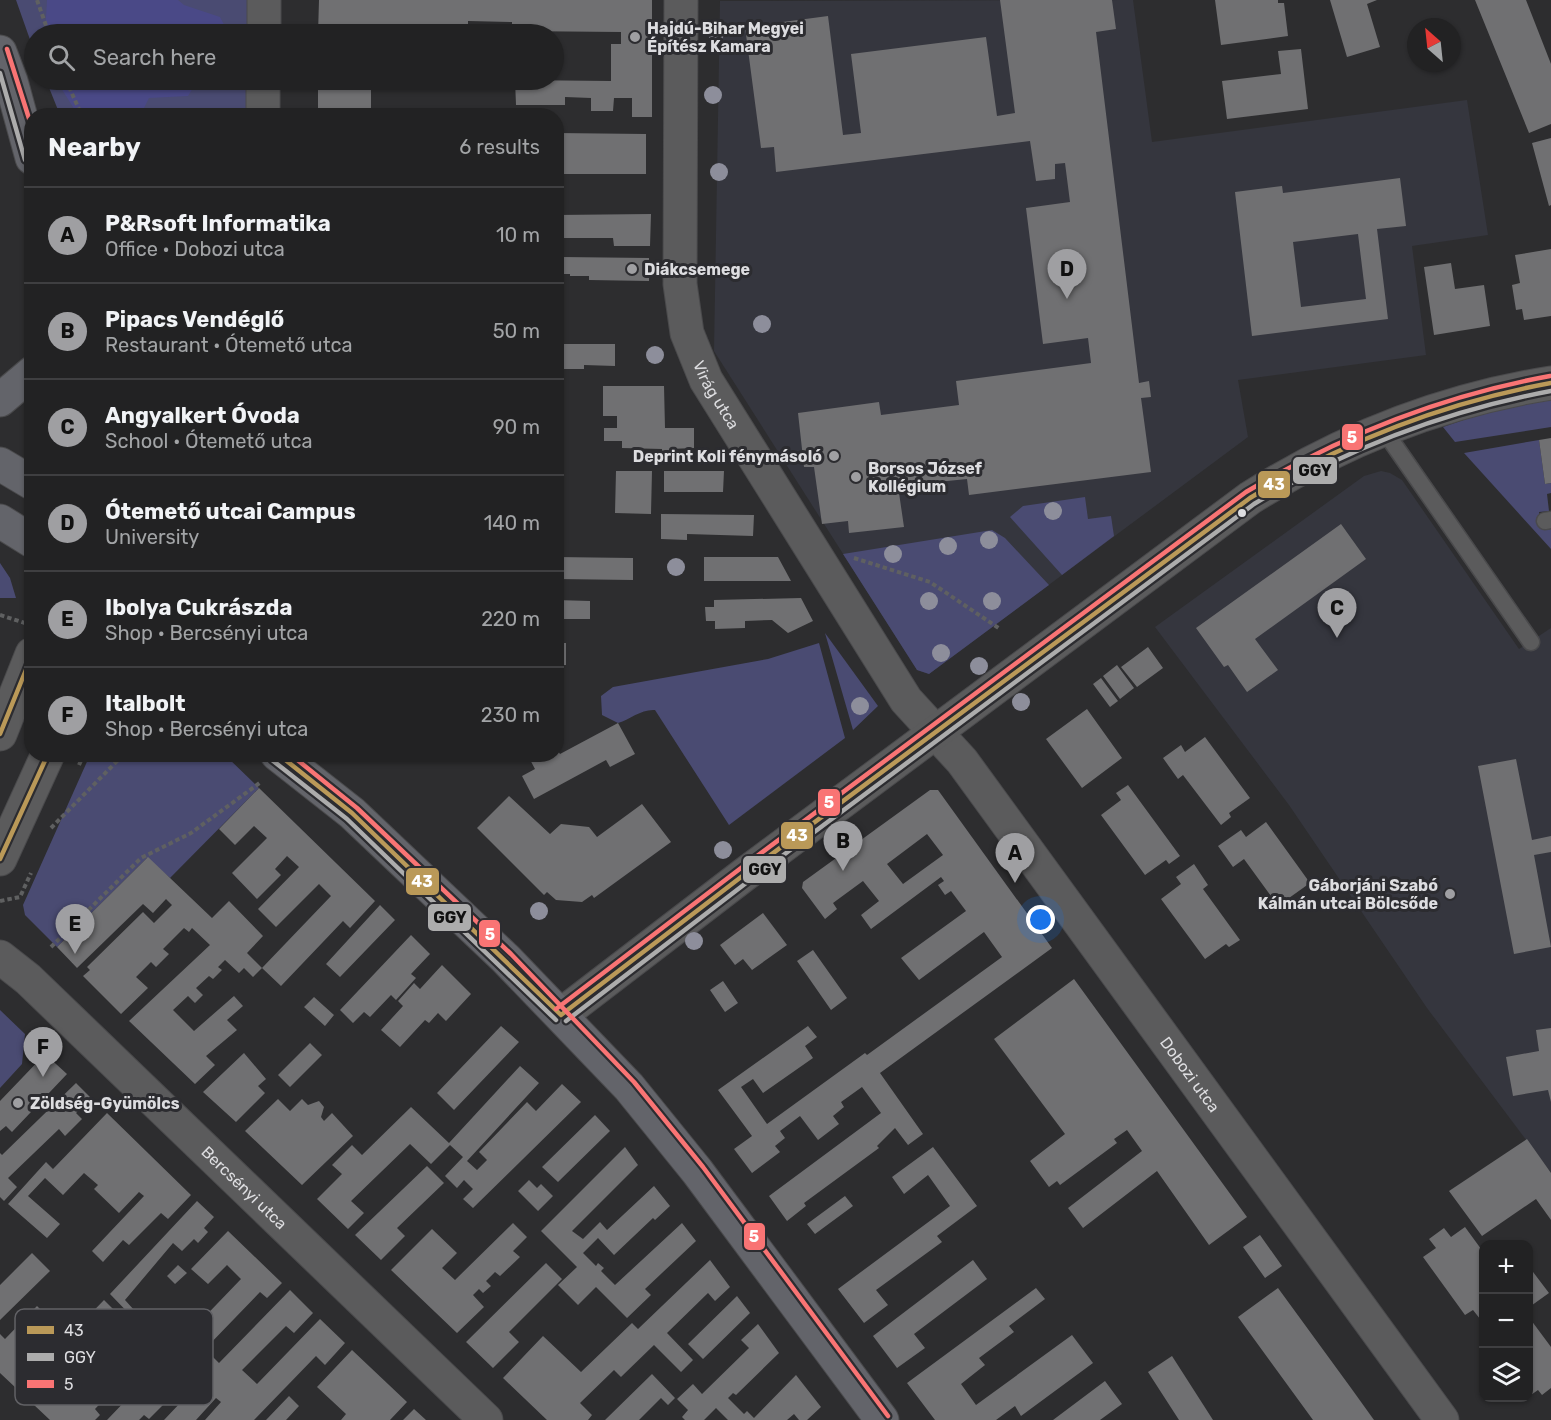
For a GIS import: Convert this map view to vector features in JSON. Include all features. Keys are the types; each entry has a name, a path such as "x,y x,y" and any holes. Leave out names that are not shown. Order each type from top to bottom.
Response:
{"main road":[{"path":"5,67 26,108"},
{"path":"5,67 24,131"},
{"path":"0,400 24,380"},
{"path":"0,464 24,478"},
{"path":"0,512 24,510"},
{"path":"0,521 24,536"},
{"path":"323,762 352,813"},
{"path":"270,768 352,813 561,1015 629,1086 690,1162 882,1420"}],"street":[{"path":"264,0 264,24"},
{"name":"Virág utca","path":"681,0 680,284 683,317 692,349 715,394 815,556 906,700 934,732"},
{"path":"263,90 263,108"},
{"path":"561,1015 934,732 1250,498 1322,456 1383,429 1468,401 1551,383"},
{"path":"0,734 24,674"},
{"name":"Dobozi utca","path":"934,732 962,761 1442,1420"},
{"path":"0,859 44,762"},
{"name":"Bercsényi utca","path":"0,957 28,979 486,1420"}],"lane":[{"path":"1383,429 1531,642"}],"path":[{"path":"37,0 45,24"},
{"path":"70,90 78,108"},
{"path":"846,555 930,582 1000,629"},
{"path":"0,616 24,624"},
{"path":"51,828 116,762"},
{"path":"51,947 141,858 191,833 270,768"},
{"path":"0,901 20,897"}],"shaded area":[{"path":"16,0 248,0 249,24 24,24"},
{"path":"47,0 178,0 184,5 220,17 224,24 46,24"},
{"path":"1133,0 1152,142 1467,100 1488,235 1412,246 1426,355 1238,380 1248,437 929,674 917,670 714,351 720,1"},
{"path":"50,90 249,90 249,108 57,108"},
{"path":"62,90 192,90 188,96 149,98 144,108 74,108"},
{"path":"1551,399 1551,427 1455,442 1443,427 1490,411"},
{"path":"1539,440 1545,484 1551,483 1551,493 1547,494 1549,511 1539,512 1542,529 1551,528 1551,549 1464,453"},
{"path":"1381,471 1402,480 1519,649 1551,628 1551,1173 1427,1008 1289,805 1155,627 1364,476"},
{"path":"1085,497 1088,519 1111,516 1114,536 1062,575 1010,517 1023,506"},
{"path":"992,530 1005,538 1049,585 929,674 917,670 843,554"},
{"path":"0,563 10,578 16,598 0,598"},
{"path":"825,633 878,706 853,730"},
{"path":"819,643 845,738 729,825 655,710 641,713 618,723 602,715 601,696 613,687 768,659"},
{"path":"87,762 232,762 259,788 170,878 147,858 57,947 25,915 23,905"},
{"path":"0,1010 25,1034 22,1064 0,1088"}],"building":[{"path":"319,0 652,0 652,117 632,117 632,98 614,98 613,111 591,111 591,98 565,97 565,105 516,105 515,90 564,90 564,81 611,81 611,44 621,44 621,32 564,31 564,24 512,24 512,22 318,24"},
{"path":"1000,0 1112,0 1116,29 1096,32 1139,383 1149,381 1151,397 1141,398 1151,472 969,495 967,479 898,486 904,527 849,533 848,521 822,524 814,467 804,467 798,413 879,402 881,415 959,405 956,381 1091,363 1088,338 1043,344 1026,208 1070,202 1065,163 1055,164 1055,179 1036,181 1030,141 776,172 774,147 761,148 745,27 828,16 843,135 861,133 851,54 986,37 997,116 1015,113"},
{"path":"1215,0 1278,0 1278,3 1284,3 1288,36 1221,45"},
{"path":"1330,0 1377,0 1367,4 1380,47 1347,57"},
{"path":"1475,0 1526,0 1551,64 1551,124 1529,133"},
{"path":"1301,49 1308,109 1227,119 1222,81 1281,74 1278,51"},
{"path":"318,90 371,90 371,108 318,108"},
{"path":"564,133 646,134 646,174 564,174"},
{"path":"1551,138 1551,205 1549,206 1532,143"},
{"path":"1400,178 1406,226 1377,229 1388,319 1252,336 1235,192 1282,186 1283,193","holes":["1358,234 1366,299 1301,307 1293,242"]},
{"path":"651,214 650,246 614,246 613,238 564,238 564,215"},
{"path":"1551,249 1551,316 1524,320 1522,309 1516,310 1512,285 1520,283 1515,255"},
{"path":"564,257 649,258 649,281 589,280 589,276 570,276 570,274 564,274"},
{"path":"1451,263 1455,289 1484,285 1490,326 1434,335 1424,267"},
{"path":"564,344 615,344 615,366 584,365 584,369 564,369"},
{"path":"603,386 664,386 665,428 694,428 694,448 662,451 662,449 622,448 622,441 604,441 604,428 617,428 617,416 603,416"},
{"path":"1551,438 1551,483 1545,484 1539,440"},
{"path":"616,471 652,471 651,514 615,513"},
{"path":"664,471 724,471 723,492 664,492"},
{"path":"661,514 754,515 753,536 687,534 687,540 661,539"},
{"path":"1341,524 1366,559 1255,639 1278,670 1247,692 1228,665 1224,667 1196,628"},
{"path":"564,557 633,558 633,580 564,579"},
{"path":"704,557 778,557 791,581 704,581"},
{"path":"801,598 813,621 788,633 772,620 745,621 745,628 715,629 715,621 706,621 705,607 714,607 714,600"},
{"path":"564,600 590,601 590,619 564,619"},
{"path":"564,643 566,643 566,665 564,665"},
{"path":"1148,647 1163,668 1137,687 1121,667"},
{"path":"1117,665 1134,688 1120,699 1103,676"},
{"path":"1101,678 1118,701 1110,707 1093,684"},
{"path":"1087,709 1122,758 1082,788 1046,739"},
{"path":"618,723 635,754 610,767 606,760 534,799 522,776 535,769 531,762 564,762 564,752"},
{"path":"1205,737 1250,798 1229,813 1231,817 1221,825 1183,775 1178,779 1163,758 1181,745 1185,752"},
{"path":"1516,759 1532,840 1551,836 1551,852 1534,855 1551,947 1514,954 1478,766"},
{"path":"1128,785 1180,856 1169,864 1166,860 1145,875 1101,815 1121,800 1116,793"},
{"path":"259,788 375,901 350,928 343,921 281,986 262,968 331,896 319,884 276,927 258,909 299,867 287,856 275,869 281,875 257,899 232,873 267,838 254,826 235,845 219,829"},
{"path":"930,790 938,790 1052,948 880,1073 923,1134 908,1145 895,1128 877,1146 879,1148 804,1203 806,1206 787,1221 769,1196 881,1113 862,1087 841,1102 844,1107 833,1116 839,1124 818,1140 800,1116 780,1131 785,1138 775,1146 780,1152 752,1173 734,1149 752,1136 718,1090 808,1026 817,1037 805,1046 813,1058 763,1093 753,1079 741,1087 767,1124 1002,957 984,932 919,980 901,958 966,911 951,891 945,895 938,885 944,881 941,877 871,929 861,915 879,901 863,881 833,903 837,909 825,919 802,888 803,882","holes":["927,834 943,855 903,884 887,864"]},
{"path":"509,796 550,834 561,824 589,827 597,837 642,804 671,842 594,898 592,895 582,902 556,900 547,892 544,895 477,828"},
{"path":"1266,822 1310,883 1289,898 1292,901 1281,910 1244,859 1233,867 1218,846 1241,830 1246,837"},
{"path":"148,857 212,918 229,901 263,936 247,953 262,968 253,977 244,968 239,973 225,960 218,967 222,970 213,979 209,976 196,988 203,995 195,1003 188,996 173,1010 194,1031 234,996 243,1006 227,1020 237,1030 206,1056 215,1065 195,1084 129,1021 210,945 192,928 189,932 184,928 163,949 169,954 156,967 151,962 136,977 148,988 121,1014 83,976 90,970 87,967 143,912 154,923 172,905 166,899 153,913 143,904 77,968 57,947"},
{"path":"1194,864 1208,885 1203,889 1240,940 1229,947 1226,944 1205,959 1161,899 1181,884 1176,877"},
{"path":"380,905 395,920 340,977 326,964"},
{"path":"763,913 787,945 752,970 743,959 735,965 720,945"},
{"path":"411,935 430,954 411,974 416,978 396,1000 391,995 370,1017 364,1012 353,1023 340,1010"},
{"path":"813,950 847,998 831,1010 797,961"},
{"path":"442,965 471,994 446,1021 438,1013 429,1023 425,1020 400,1047 381,1030 403,1006 398,1001 414,983 420,989"},
{"path":"1074,979 1247,1217 1209,1245 1157,1171 1083,1228 1068,1208 1142,1151 1127,1130 1114,1139 1117,1143 1060,1185 1057,1181 1049,1187 1030,1161 1065,1134 994,1039"},
{"path":"723,981 738,1003 725,1012 710,990"},
{"path":"314,997 334,1015 325,1026 304,1007"},
{"path":"501,1026 519,1042 454,1110 437,1093"},
{"path":"1551,1028 1551,1102 1548,1090 1513,1096 1506,1057 1539,1051 1536,1030"},
{"path":"310,1043 322,1055 290,1087 278,1075"},
{"path":"244,1053 266,1079 258,1086 265,1093 236,1122 203,1092"},
{"path":"45,1054 67,1074 12,1132 6,1126 0,1131 0,1101"},
{"path":"520,1066 539,1083 467,1161 477,1170 487,1160 479,1152 527,1102 536,1111 562,1084 581,1102 473,1208 463,1199 473,1189 464,1180 457,1188 445,1176 463,1157 450,1145 431,1164 410,1144 351,1201 364,1213 348,1229 317,1199 342,1174 332,1165 352,1145 362,1155 411,1107 449,1143"},
{"path":"76,1083 91,1098 76,1113 82,1119 65,1136 59,1129 8,1178 17,1187 4,1201 0,1197 0,1153 2,1155"},
{"path":"278,1099 290,1111 302,1099 308,1105 319,1101 324,1107 321,1117 324,1121 332,1113 353,1136 302,1185 245,1131"},
{"path":"107,1113 191,1195 168,1219 161,1213 129,1245 123,1240 103,1262 92,1251 144,1196 139,1192 119,1213 94,1189 98,1185 84,1173 63,1195 45,1178 28,1196 60,1224 47,1238 8,1204 46,1162 53,1169"},
{"path":"595,1115 610,1131 558,1182 542,1167"},
{"path":"1527,1139 1551,1173 1551,1220 1536,1199 1482,1236 1449,1191"},
{"path":"625,1147 638,1165 572,1231 583,1239 600,1222 607,1230 654,1186 670,1206 655,1220 653,1218 614,1255 598,1238 583,1253 596,1266 598,1263 604,1268 601,1271 615,1285 682,1223 696,1241 645,1289 651,1295 627,1318 596,1287 578,1305 558,1285 577,1267 541,1231"},
{"path":"933,1147 977,1206 937,1236 942,1242 876,1290 888,1305 864,1323 838,1289 950,1206 928,1175 904,1194 892,1177"},
{"path":"427,1166 444,1183 397,1228 405,1236 381,1260 355,1235"},
{"path":"529,1180 537,1188 541,1184 553,1196 538,1211 518,1191"},
{"path":"845,1196 853,1206 815,1234 807,1224"},
{"path":"197,1201 214,1217 204,1228 208,1232 198,1243 194,1239 182,1251 173,1243 125,1300 133,1309 125,1309 110,1294"},
{"path":"513,1223 527,1237 513,1251 520,1257 500,1276 495,1272 486,1281 491,1286 483,1293 479,1289 473,1295 484,1307 457,1333 391,1270 432,1229 457,1253 442,1268 455,1280"},
{"path":"1465,1227 1479,1246 1479,1318 1473,1310 1465,1315 1423,1257 1436,1248 1429,1239 1444,1228 1451,1237"},
{"path":"228,1231 282,1283 267,1298 260,1292 213,1341 212,1309 241,1279 227,1265 208,1284 191,1269"},
{"path":"1260,1235 1282,1266 1265,1278 1243,1247"},
{"path":"32,1253 50,1271 0,1320 0,1285"},
{"path":"710,1260 730,1287 715,1301 708,1293 667,1333 693,1360 681,1372 654,1345 621,1377 614,1370 580,1403 592,1415 588,1420 547,1420 503,1378 543,1336 581,1372 632,1323 638,1329"},
{"path":"973,1260 987,1279 914,1334 925,1348 897,1368 873,1336"},
{"path":"546,1263 562,1279 509,1332 519,1342 493,1368 466,1342"},
{"path":"178,1265 187,1273 175,1284 167,1276"},
{"path":"1533,1272 1549,1293 1533,1304"},
{"path":"1036,1288 1045,1299 1009,1326 1014,1332 979,1358 985,1365 961,1384 976,1405 1072,1335 1093,1363 1021,1416 1015,1406 996,1420 935,1420 907,1383"},
{"path":"1278,1288 1374,1420 1313,1420 1238,1317"},
{"path":"290,1290 313,1313 294,1333 286,1326 242,1370 257,1384 320,1319 345,1343 325,1365 316,1356 254,1420 205,1420 221,1402 216,1398 213,1401 213,1357 219,1363"},
{"path":"737,1296 750,1313 703,1359 688,1344"},
{"path":"104,1300 113,1309 95,1309"},
{"path":"1533,1323 1551,1347 1551,1388 1542,1395 1538,1390 1533,1394"},
{"path":"758,1324 779,1353 736,1395 733,1393 728,1398 744,1414 747,1411 754,1418 796,1375 821,1407 807,1420 799,1420 794,1414 787,1420 728,1420 716,1408 704,1420 685,1420 682,1417 688,1410 677,1399 693,1384 702,1394 749,1348 741,1340"},
{"path":"15,1329 15,1387 0,1373 0,1334 5,1339"},
{"path":"352,1350 407,1402 390,1420 341,1420 346,1414 317,1387"},
{"path":"1172,1356 1213,1420 1179,1420 1148,1372"},
{"path":"652,1374 675,1398 668,1405 661,1398 639,1420 605,1420"},
{"path":"1105,1381 1122,1404 1100,1420 1053,1420"},
{"path":"289,1396 299,1406 286,1420 266,1420"},
{"path":"34,1405 99,1405 95,1409 100,1415 95,1420 50,1420"},
{"path":"121,1405 163,1405 149,1419 144,1415 139,1420 107,1420"},
{"path":"178,1405 210,1405 196,1420 164,1420"},
{"path":"414,1409 426,1420 403,1420"}],"transit line":[{"name":"5","path":"7,49 26,108"},
{"name":"GGY","path":"0,73 24,157"},
{"name":"5","path":"556,1009 741,868 1246,492 1282,471 1393,420 1431,406 1509,384 1550,376"},
{"name":"43","path":"561,1015 745,874 1250,498 1322,459 1395,427 1471,401 1551,383"},
{"name":"GGY","path":"566,1021 750,880 1254,504 1325,466 1398,434 1473,409 1551,391"},
{"name":"43","path":"0,734 24,675"},
{"name":"43","path":"0,859 44,762"},
{"name":"GGY","path":"275,762 347,819 556,1020"},
{"name":"43","path":"288,762 352,813 561,1015"},
{"name":"5","path":"300,762 357,808 511,954 634,1082 703,1167 888,1416"}],"place":[{"name":"Hajdú-Bihar Megyei Építész Kamara","path":"635,37"},
{"name":"Diákcsemege","path":"632,269"},
{"name":"Ótemető utcai Campus","path":"1067,299"},
{"name":"Deprint Koli fénymásoló","path":"834,456"},
{"name":"Borsos József Kollégium","path":"856,477"},
{"name":"Angyalkert Óvoda","path":"1337,638"},
{"name":"Pipacs Vendéglő","path":"843,871"},
{"name":"P&Rsoft Informatika","path":"1015,883"},
{"name":"Gáborjáni Szabó Kálmán utcai Bölcsőde","path":"1450,894"},
{"name":"Ibolya Cukrászda","path":"75,954"},
{"name":"Italbolt","path":"43,1077"},
{"name":"Zöldség-Gyümölcs","path":"18,1103"}]}
